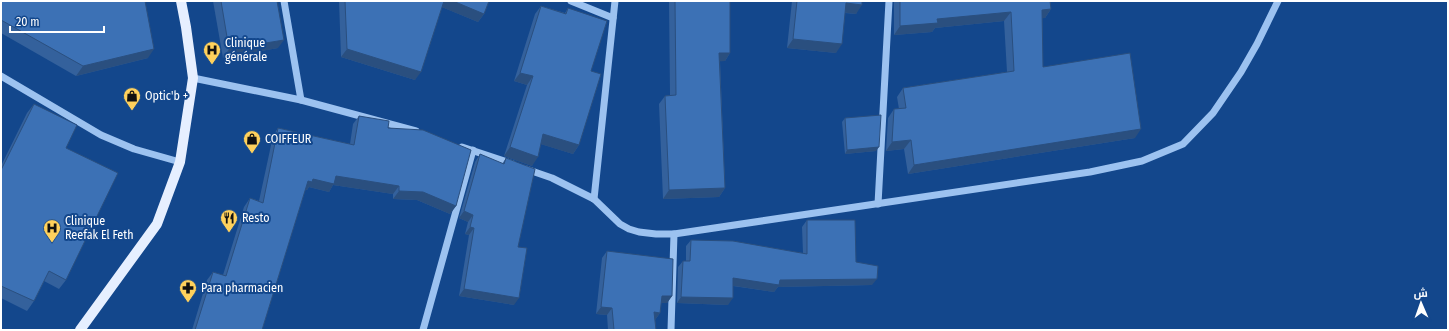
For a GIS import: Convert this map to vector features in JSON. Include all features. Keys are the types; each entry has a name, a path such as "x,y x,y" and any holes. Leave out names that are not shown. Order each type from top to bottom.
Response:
{"main road":[{"path":"80,330 157,224 180,162 193,78 186,27 180,1"}],"street":[{"path":"284,1 301,100"},
{"path":"571,1 613,18"},
{"path":"594,199 615,1"},
{"path":"878,204 889,1"},
{"path":"452,143 552,178 594,199 620,224 629,229 656,234 674,234 1090,172 1142,161 1183,144 1214,113 1258,44 1278,1"},
{"path":"1,76 101,135 134,149 180,162"},
{"path":"193,78 301,100 387,122 424,134"},
{"path":"423,330 473,150"},
{"path":"672,330 674,234"}],"building":[{"path":"1,1 145,1 154,49 83,66 1,20"},
{"path":"221,1 277,1 284,40 229,49"},
{"path":"345,1 444,1 421,72 347,49"},
{"path":"453,1 489,1 484,14"},
{"path":"675,1 730,1 730,53 719,53 725,188 669,190 665,96 676,95"},
{"path":"797,1 862,1 862,5 846,3 842,44 793,39"},
{"path":"900,1 1050,1 1051,9 1042,10 1043,67 1130,53 1141,129 914,165 911,140 892,142 894,109 906,108 903,88 1014,71 1011,12 937,19 938,23 900,26"},
{"path":"541,6 566,14 568,8 607,21 591,71 601,74 579,145 543,134 538,157 510,147 533,76 520,73"},
{"name":"Clinique Reefak El Feth","path":"34,104 77,125 66,148 118,173 66,280 49,271 34,301 1,286 1,170"},
{"path":"881,115 879,147 847,150 845,118"},
{"path":"359,116 389,121 388,128 423,130 471,150 456,206 423,192 399,191 399,186 336,176 334,184 313,179 312,182 308,181 262,330 195,330 213,272 226,276 250,198 263,203 278,128 354,145"},
{"path":"480,154 504,164 506,158 535,169 518,247 527,248 519,298 464,289 474,228 470,227 473,215 464,211"},
{"path":"807,220 855,220 856,262 878,266 877,279 780,280 779,285 733,278 733,298 681,297 683,261 690,261 691,240 733,241 807,254"},
{"path":"607,251 673,259 672,296 662,296 660,313 654,312 656,330 614,330 612,308 601,307"}],"place":[{"name":"Clinique générale","path":"212,65"},
{"name":"Optic'b +","path":"132,111"},
{"name":"COIFFEUR","path":"252,154"},
{"name":"Resto","path":"229,233"},
{"name":"Clinique Reefak El Feth","path":"52,243"},
{"name":"Para pharmacien","path":"188,303"}]}
